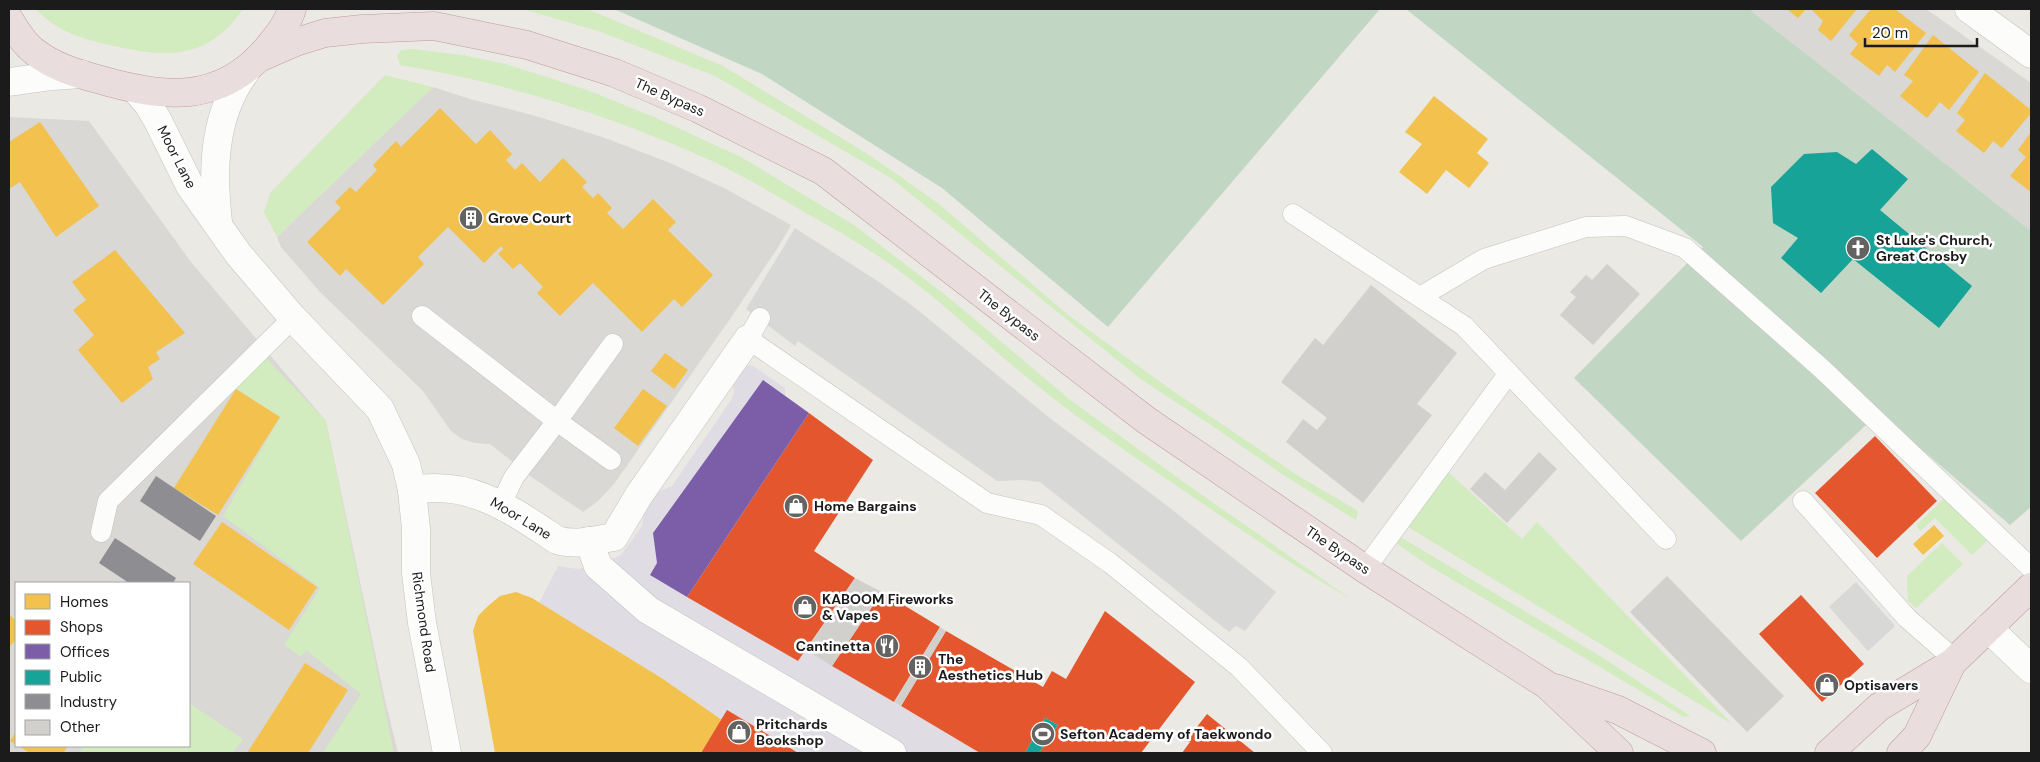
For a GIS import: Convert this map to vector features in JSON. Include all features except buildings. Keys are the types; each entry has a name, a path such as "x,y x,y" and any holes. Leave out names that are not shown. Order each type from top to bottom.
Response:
{"highway":[{"path":"9,20 19,36 34,52 54,64 136,90 170,94 196,91 224,84 252,64 279,35 292,9"},
{"name":"The Bypass","path":"403,9 434,26"},
{"name":"The Bypass","path":"252,64 296,42 325,33 362,29 434,26 527,45 614,73 698,108 823,171 1146,420 1366,569 1547,684 1618,753"},
{"path":"1829,753 1879,707 1954,661 2031,588"},
{"path":"1901,753 1917,736 1954,661"},
{"name":"The Bypass","path":"1547,684 1618,710 1702,753"}],"street":[{"path":"1969,9 2031,54"},
{"name":"Moor Lane","path":"218,224 214,187 215,157 220,128 229,100 252,64"},
{"path":"9,82 81,74"},
{"name":"Moor Lane","path":"136,90 158,120 190,186 239,256 294,318 380,409 406,464 412,490 428,487 461,490 484,496 501,504 557,540 572,543 614,538 639,495 754,329"},
{"name":"Richmond Road","path":"412,490 416,529 416,573 422,623 447,753"},
{"path":"589,541 598,566 648,610 892,753"},
{"path":"1988,628 2031,668"}],"lane":[{"path":"1293,214 1464,326 1666,539"},
{"path":"1420,297 1484,260 1586,227 1626,226 1685,248 1822,369 2031,568"},
{"path":"422,316 557,421 611,460"},
{"path":"101,532 108,501 294,318"},
{"path":"754,329 987,503 1041,515 1110,563 1238,668 1322,753"},
{"path":"501,504 514,477 613,344"},
{"path":"1366,569 1509,373"},
{"path":"1803,501 1907,618 1954,661"}],"shaded area":[{"path":"1749,9 1926,9 2031,83 2031,231"},
{"path":"433,87 605,138 670,163 726,189 791,225 730,319 614,484 598,501 583,512 533,478 490,444 475,443 462,439 451,431 423,391 320,292 281,247 277,237"},
{"path":"9,117 89,121 191,262 326,421 398,753 9,753"},
{"path":"795,228 914,307 1051,419 1161,501 1276,592 1245,631 1236,626 1229,632 1040,482 1023,480 997,481 798,341 795,346 746,309"},
{"path":"750,365 785,388 785,396 763,380 653,533 756,636 798,661 806,650 980,753 798,753 784,744 722,720 663,679 539,603 558,566 578,569 598,566 621,555 642,526 645,508 653,494 672,486 731,400 734,393 733,384 744,368"},
{"path":"1856,582 1895,626 1868,651 1829,607"}],"green space":[{"path":"36,9 243,9 229,26 215,38 200,47 167,53 130,49 80,37 52,23"},
{"path":"523,9 587,9 723,66 871,156 939,204 1068,315 1170,389 1297,475 1358,511 1356,520 1282,474 1142,380 891,178 715,76 598,31"},
{"path":"614,9 1380,9 1108,327 942,188 762,74"},
{"path":"1406,9 1749,9 2031,231 2031,507 2010,525 1879,413 1741,541 1574,378 1703,247"},
{"path":"413,49 462,55 506,64 587,90 654,117 741,157 854,225 953,301 1069,399 1351,599 1271,550 1099,432 1024,375 910,279 880,257 837,230 759,185 712,161 636,130 520,91 440,72 400,65 397,56 401,50"},
{"path":"385,75 433,87 277,237 264,212 271,192"},
{"path":"264,356 326,421 394,753 323,753 361,694 306,650 301,657 284,645 320,588 223,516 280,417 236,389 234,385"},
{"path":"1449,473 1522,539 1537,522 1732,724 1403,524"},
{"path":"1946,497 1988,540 1972,555 1935,518 1920,531 1916,525"},
{"path":"1397,535 1605,659 1690,716 1684,717 1426,564 1392,540"},
{"path":"1942,543 1963,564 1916,608 1908,601 1907,576"},
{"path":"190,704 243,739 233,753 79,753 83,747 190,747"}],"place":[{"name":"Grove Court","path":"471,218"},
{"name":"St Luke's Church, Great Crosby","path":"1858,248"},
{"name":"Home Bargains","path":"796,506"},
{"name":"KABOOM Fireworks & Vapes","path":"805,607"},
{"name":"Cantinetta","path":"887,646"},
{"name":"The Aesthetics Hub","path":"920,667"},
{"name":"Optisavers","path":"1827,685"},
{"name":"Pritchards Bookshop","path":"739,732"},
{"name":"Sefton Academy of Taekwondo","path":"1043,734"}]}
